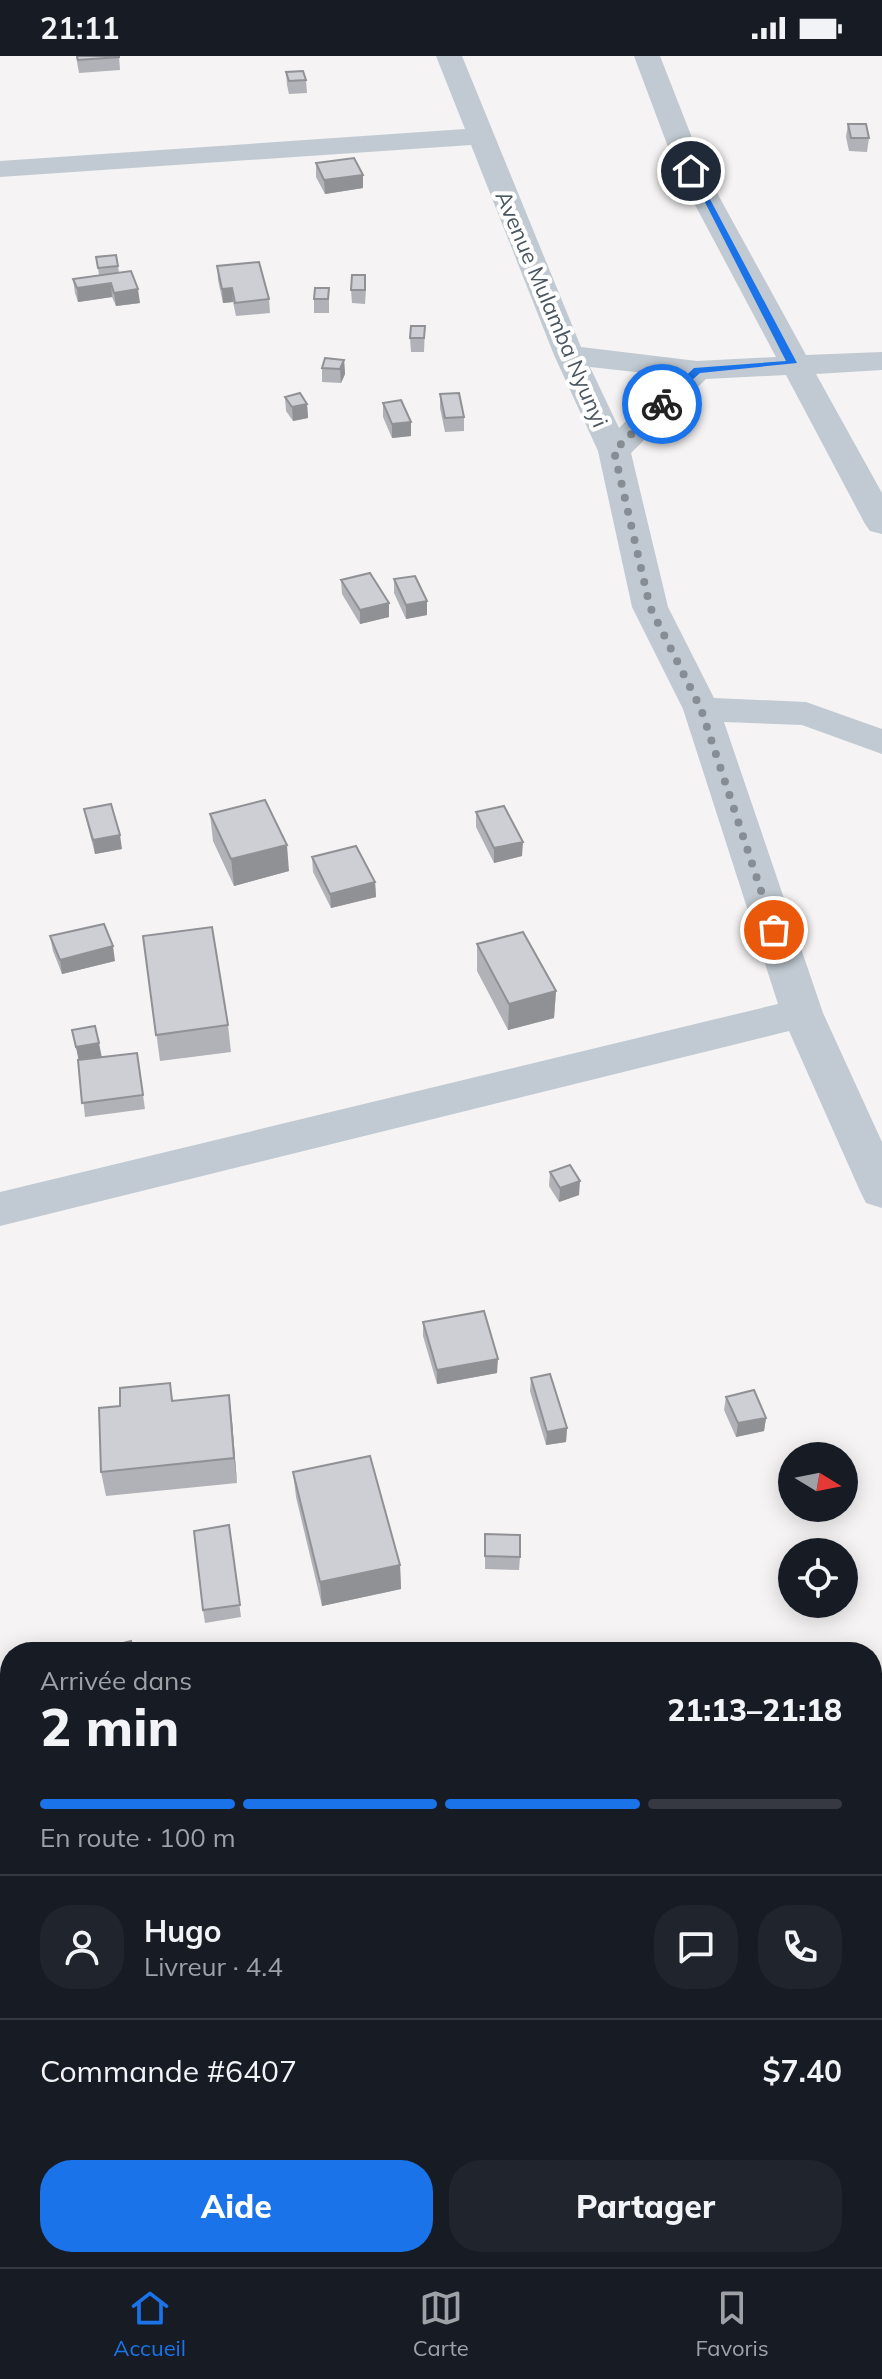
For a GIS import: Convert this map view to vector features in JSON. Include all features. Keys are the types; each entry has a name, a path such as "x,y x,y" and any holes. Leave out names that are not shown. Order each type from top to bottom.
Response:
{"street":[{"name":"Avenue Mulamba Nyunyi","path":"449,56 569,355 614,451 650,607 701,709 802,1013 882,1191"},
{"path":"647,56 691,171 792,363 882,524"},
{"path":"0,169 479,136"},
{"path":"569,355 697,370 882,361"},
{"path":"614,451 697,370"},
{"path":"701,709 806,714 882,742"},
{"path":"0,1209 802,1013"}],"building":[{"path":"77,56 119,56 119,57 78,60"},
{"path":"303,71 306,80 289,81 286,72"},
{"path":"848,124 866,124 869,138 851,138"},
{"path":"354,158 363,175 324,180 316,163"},
{"path":"116,255 118,266 98,268 96,257"},
{"path":"259,262 269,299 235,303 232,288 222,289 217,266"},
{"path":"131,271 138,289 114,293 111,283 77,288 73,279"},
{"path":"352,275 365,275 365,290 351,290"},
{"path":"315,288 329,288 328,299 314,299"},
{"path":"411,326 425,326 424,338 410,338"},
{"path":"325,358 344,360 340,369 322,368"},
{"path":"300,393 307,404 292,407 285,397"},
{"path":"459,393 464,417 445,418 440,394"},
{"path":"401,400 411,422 392,424 383,403"},
{"path":"370,573 389,603 360,610 341,580"},
{"path":"415,576 427,601 406,605 394,579"},
{"path":"265,800 287,845 231,859 210,814"},
{"path":"111,804 120,835 93,840 84,809"},
{"path":"504,806 523,842 494,848 476,812"},
{"path":"356,846 375,882 330,894 312,857"},
{"path":"104,924 113,946 60,960 50,936"},
{"path":"212,927 228,1025 156,1035 143,936"},
{"path":"523,932 556,991 509,1004 477,944"},
{"path":"95,1026 99,1043 76,1047 72,1030"},
{"path":"137,1053 143,1095 82,1103 78,1060"},
{"path":"570,1165 580,1181 560,1188 550,1172"},
{"path":"484,1311 498,1359 437,1370 423,1322"},
{"path":"550,1374 567,1428 547,1432 531,1378"},
{"path":"170,1383 172,1401 229,1395 234,1458 101,1472 99,1408 120,1406 120,1388"},
{"path":"754,1390 766,1418 738,1423 726,1397"},
{"path":"370,1456 400,1565 320,1582 293,1472"},
{"path":"229,1525 240,1605 203,1610 194,1531"},
{"path":"485,1534 520,1535 520,1557 485,1556"}],"way so far":[{"path":"662,404 614,451 650,607 701,709 774,930"}],"route":[{"path":"662,404 697,370 792,363 691,171"}]}
